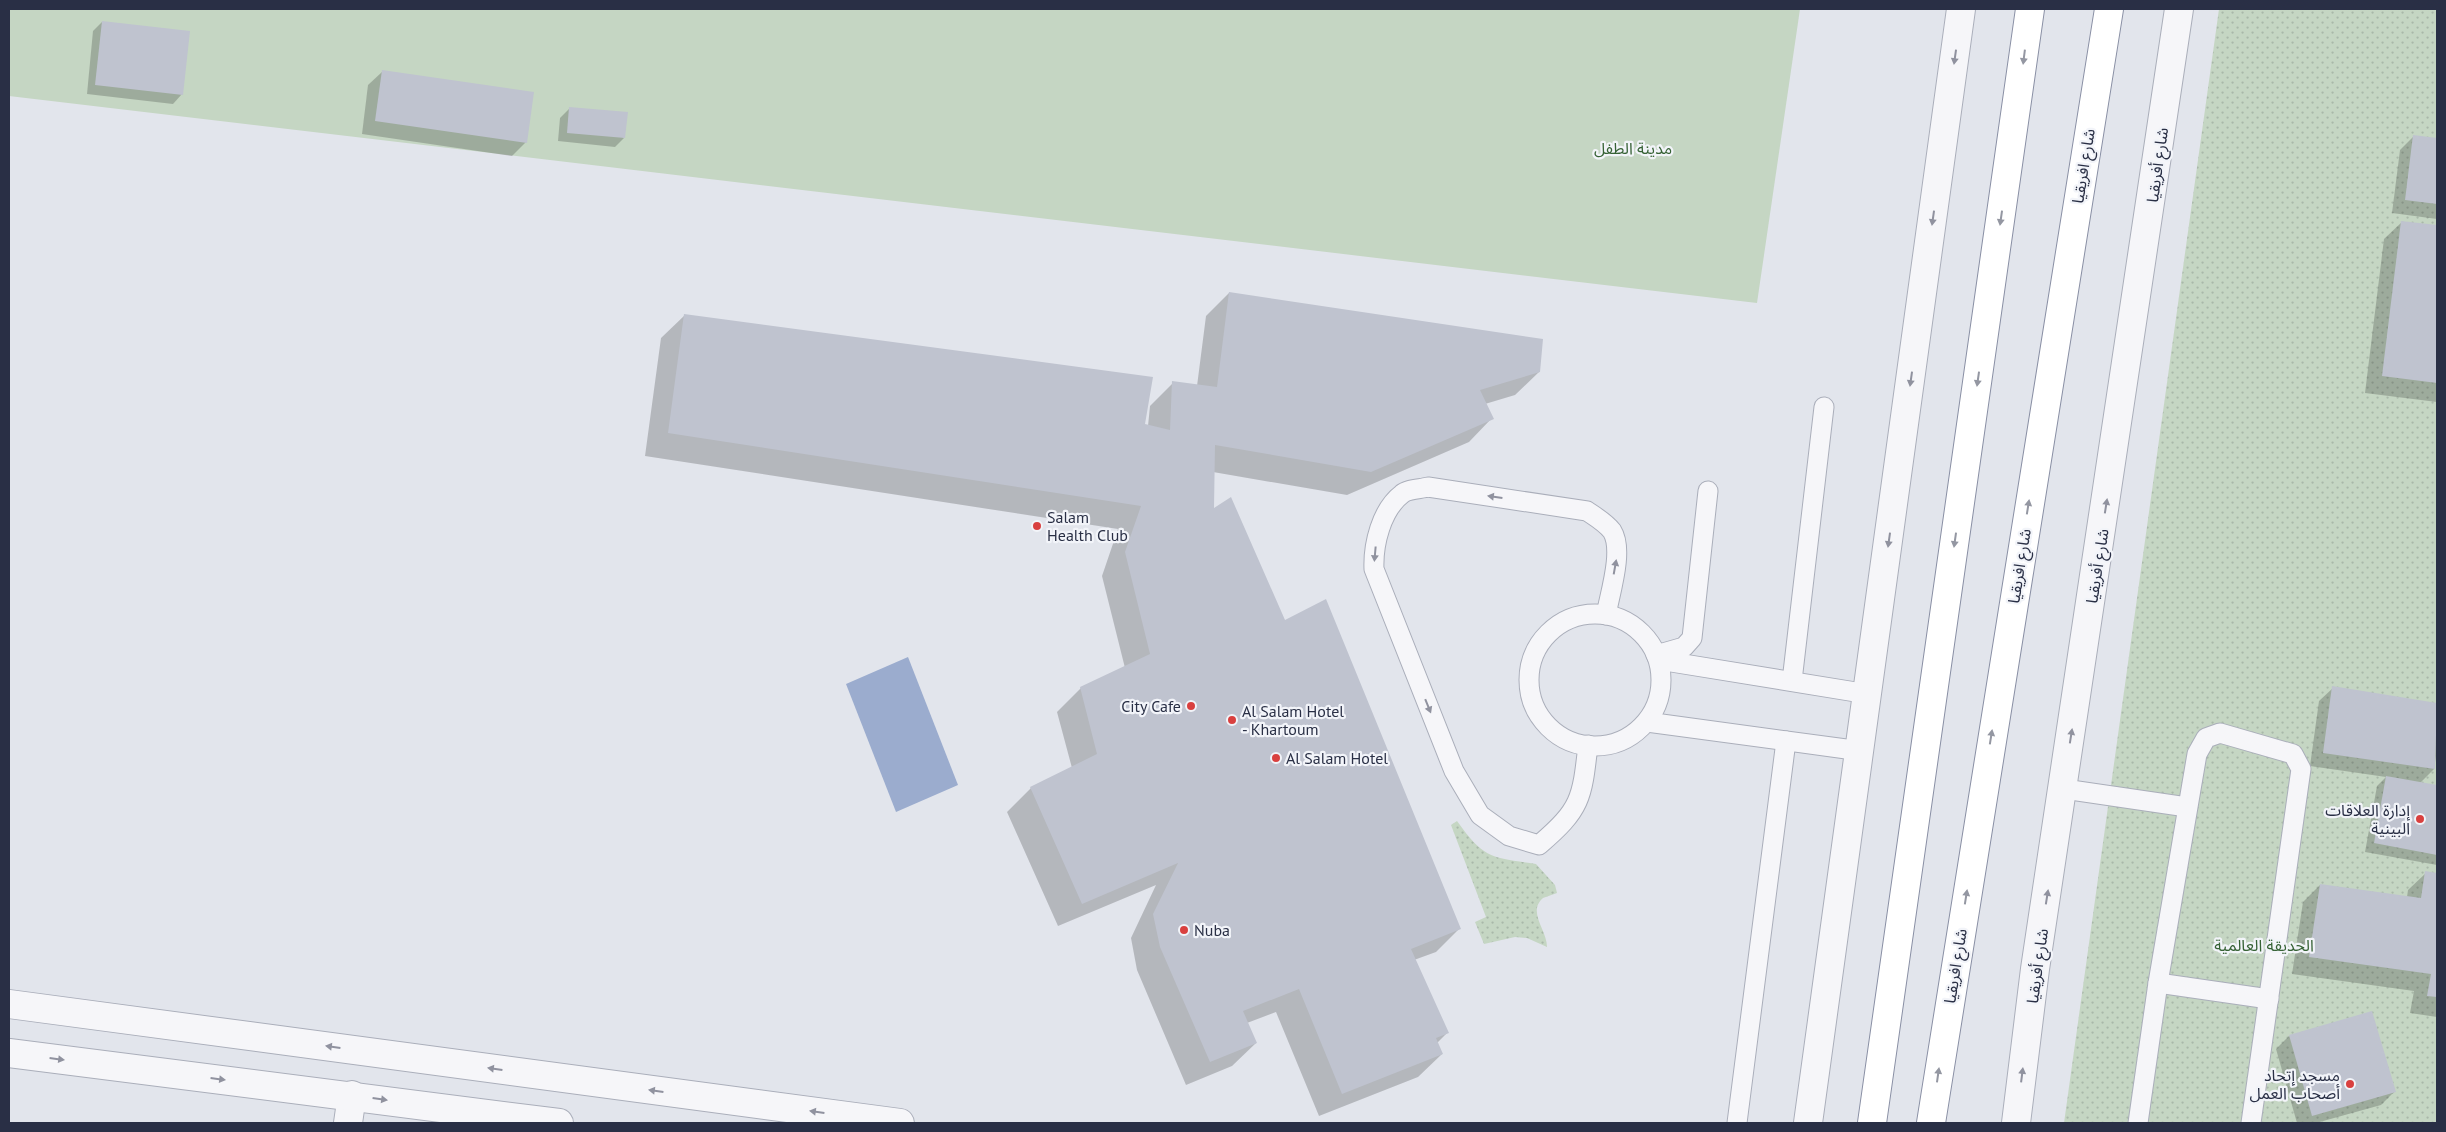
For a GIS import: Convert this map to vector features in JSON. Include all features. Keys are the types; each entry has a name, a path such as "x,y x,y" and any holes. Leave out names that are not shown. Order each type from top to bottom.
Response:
{"highway":[{"path":"1872,1123 2030,9"},
{"name":"شارع افريقيا","path":"1932,1123 2109,9"}],"street":[{"path":"1808,1123 1861,751 1961,9"},
{"name":"شارع أفريقيا","path":"2016,1123 2036,969 2179,9"},
{"path":"9,1004 900,1123"},
{"path":"9,1053 559,1123"},
{"path":"348,1123 352,1096"}],"lane":[{"path":"1792,681 1824,408"},
{"path":"1588,745 1584,783 1578,804 1562,824 1539,845 1509,836 1480,815 1454,771 1374,569 1373,552 1388,512 1403,492 1428,487 1588,512 1605,524 1612,532 1618,548 1606,615"},
{"path":"1657,658 1684,646 1692,638 1708,491"},
{"path":"1591,614 1606,615 1633,625 1649,640 1657,658 1662,681 1657,703 1646,722 1630,736 1610,744 1588,745 1567,739 1549,727 1536,709 1530,688 1530,666 1538,647 1552,630 1570,618 1591,614"},
{"path":"1657,658 1868,694"},
{"path":"1646,722 1861,751"},
{"path":"2138,1123 2158,983 2197,754 2206,738 2220,733 2293,754 2299,762 2301,769 2251,1123"},
{"path":"1737,1123 1786,741"},
{"path":"2064,789 2187,807"},
{"path":"2158,983 2269,999"}],"green space":[{"name":"مدينة الطفل","path":"9,9 1800,9 1757,303 9,96"},
{"name":"الحديقة العالمية","path":"2219,9 2437,9 2437,1123 2064,1123"},
{"path":"1457,821 1482,850 1499,858 1536,864 1555,885 1557,893 1543,898 1537,909 1537,915 1547,947 1527,938 1515,937 1484,944 1475,922 1486,917 1451,825"}],"water":[{"path":"908,657 958,785 896,812 846,684"}],"building":[{"path":"102,21 190,31 183,95 95,85"},
{"path":"382,70 534,92 527,143 375,121"},
{"path":"569,107 628,112 625,138 567,133"},
{"path":"2413,135 2437,138 2437,204 2405,200"},
{"path":"2401,221 2437,225 2437,383 2382,376"},
{"name":"Al Salam Hotel - Khartoum","path":"1229,292 1543,339 1540,372 1480,390 1494,419 1371,472 1215,445 1214,508 1231,497 1285,620 1326,599 1461,929 1411,949 1449,1033 1436,1038 1443,1054 1342,1094 1299,989 1243,1011 1257,1043 1210,1062 1160,947 1153,914 1178,863 1082,904 1030,787 1097,754 1080,687 1150,654 1125,552 1141,506 668,433 684,314 1153,377 1145,424 1170,430 1172,381 1217,387"},
{"path":"2332,686 2437,703 2435,769 2323,753"},
{"path":"2386,776 2437,785 2437,855 2374,843"},
{"path":"2425,871 2437,873 2437,997 2427,996 2431,974 2309,957 2320,884 2421,898"},
{"path":"2372,1011 2396,1092 2312,1116 2289,1035"}],"place":[{"name":"Salam Health Club","path":"1037,526"},
{"name":"City Cafe","path":"1191,706"},
{"name":"Al Salam Hotel - Khartoum","path":"1232,720"},
{"name":"Al Salam Hotel","path":"1276,758"},
{"name":"إدارة العلاقات البينية","path":"2420,819"},
{"name":"Nuba","path":"1184,930"},
{"name":"مسجد إتحاد أصحاب العمل","path":"2350,1084"}]}
